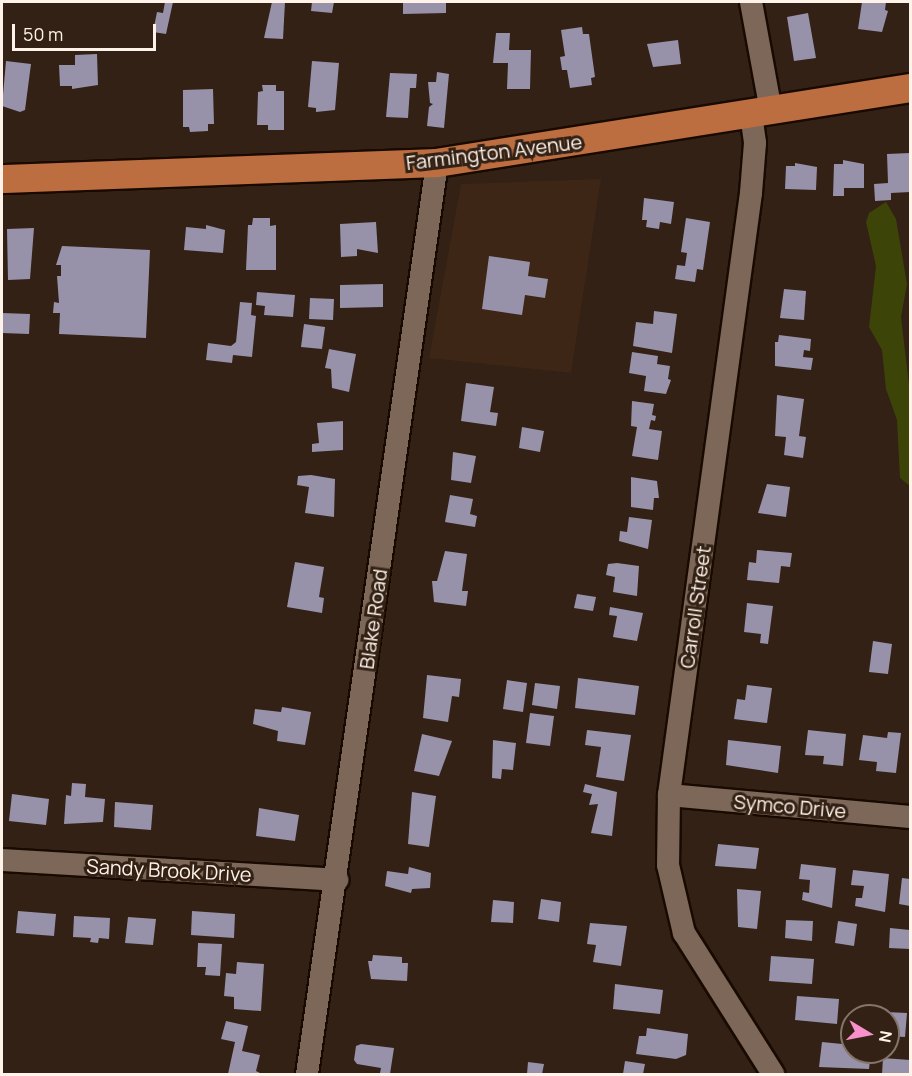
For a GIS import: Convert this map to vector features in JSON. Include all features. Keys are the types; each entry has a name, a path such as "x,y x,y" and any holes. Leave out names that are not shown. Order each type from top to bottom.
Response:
{"main road":[{"name":"Farmington Avenue","path":"2,179 437,163 910,88"}],"street":[{"name":"Carroll Street","path":"751,2 761,112 755,143 751,193 669,795 668,865 684,933 773,1074"},
{"name":"Blake Road","path":"307,1074 337,880 437,163"},
{"name":"Symco Drive","path":"669,795 910,817"},
{"name":"Sandy Brook Drive","path":"2,860 337,880"}],"shaded area":[{"path":"601,179 571,373 429,358 461,184"}],"green space":[{"path":"886,202 896,219 907,284 901,317 910,393 910,486 900,478 897,420 886,389 882,350 869,327 876,266 866,222 869,213"}],"building":[{"path":"165,2 173,2 166,34 153,32 157,12 163,13"},
{"path":"272,2 285,2 283,39 264,38"},
{"path":"312,2 334,2 332,13 311,11"},
{"path":"403,2 446,2 446,13 403,14"},
{"path":"862,2 886,2 885,10 888,11 882,32 858,29"},
{"path":"808,13 816,58 794,61 787,17"},
{"path":"582,27 583,34 589,34 595,77 591,78 592,85 570,88 567,70 562,70 560,57 565,56 561,30"},
{"path":"496,33 510,33 509,50 531,50 530,89 507,89 508,63 493,63"},
{"path":"678,40 681,64 653,67 647,44"},
{"path":"97,54 98,85 72,89 72,86 60,86 59,65 75,65 75,55"},
{"path":"6,61 31,64 25,110 20,112 2,106"},
{"path":"312,61 339,63 335,110 316,112 316,108 308,107"},
{"path":"437,72 449,74 444,128 427,126 429,107 433,104 430,103 428,82 436,82"},
{"path":"390,73 417,74 416,88 410,88 408,118 386,117"},
{"path":"262,85 276,85 276,91 284,91 284,130 268,130 268,125 257,125 258,92 263,91"},
{"path":"213,89 214,124 208,124 208,131 190,132 189,127 183,127 183,90"},
{"path":"910,153 910,192 891,193 891,200 875,201 874,184 888,183 887,154"},
{"path":"843,160 864,164 864,188 844,188 844,196 833,196 834,164 843,164"},
{"path":"795,163 817,167 816,190 785,189 786,166 795,166"},
{"path":"644,198 674,202 671,224 660,222 659,229 646,227 647,220 642,220"},
{"path":"253,218 270,218 270,226 276,225 276,270 246,270 248,225 252,225"},
{"path":"686,218 710,222 703,270 697,269 695,282 675,279 677,265 685,266 687,253 681,252"},
{"path":"376,222 378,253 357,249 357,256 341,257 340,224"},
{"path":"206,225 225,230 223,253 184,250 186,227 206,229"},
{"path":"34,228 30,279 8,280 7,229"},
{"path":"62,246 150,250 146,338 59,334 60,313 53,313 54,302 59,303 57,276 61,276 61,265 56,265"},
{"path":"489,256 530,262 528,276 548,279 545,298 525,295 522,315 482,309"},
{"path":"383,284 383,307 340,308 340,285"},
{"path":"784,289 806,291 804,320 780,318"},
{"path":"257,292 295,295 293,317 264,315 265,306 256,305"},
{"path":"310,298 334,299 333,320 309,319"},
{"path":"240,302 252,303 251,315 256,316 252,357 233,355 232,363 206,360 208,343 231,346 236,342"},
{"path":"654,311 677,314 672,353 633,346 636,322 653,324"},
{"path":"2,313 30,314 29,334 2,333"},
{"path":"304,324 325,327 322,349 301,347"},
{"path":"779,335 811,339 810,351 804,350 803,357 813,358 811,370 775,366 775,342 778,342"},
{"path":"329,349 356,354 349,392 332,388 331,369 325,368"},
{"path":"632,352 658,356 657,364 670,366 668,379 671,380 666,394 644,391 646,376 629,373"},
{"path":"466,383 494,387 490,412 498,413 496,426 461,421"},
{"path":"777,395 804,399 799,436 806,437 803,458 784,455 786,437 775,436"},
{"path":"632,401 654,404 652,415 656,416 655,421 651,420 649,429 662,431 658,460 632,456 637,427 631,426"},
{"path":"343,421 343,450 312,452 312,444 319,443 317,423"},
{"path":"522,427 544,431 540,452 519,448"},
{"path":"453,452 476,456 471,483 451,480"},
{"path":"311,475 335,479 334,517 305,513 309,487 297,485 298,476"},
{"path":"631,477 657,481 659,498 654,498 653,510 631,507"},
{"path":"767,484 790,487 786,517 758,513"},
{"path":"450,495 473,499 470,514 477,516 475,527 445,522"},
{"path":"629,517 652,520 648,549 619,541 620,531 627,532"},
{"path":"757,550 792,553 790,567 781,566 779,583 747,580 749,562 756,563"},
{"path":"445,551 467,554 462,591 468,591 466,606 434,602 432,581 437,581"},
{"path":"295,562 324,567 319,597 324,598 322,613 287,607"},
{"path":"608,564 639,566 637,596 613,592 615,577 606,575"},
{"path":"577,594 596,597 593,611 574,608"},
{"path":"747,603 773,606 768,644 760,643 761,634 744,632"},
{"path":"610,607 643,613 637,641 613,637 617,616 609,615"},
{"path":"873,641 892,644 888,674 869,672"},
{"path":"427,675 461,679 459,697 452,696 448,722 423,718"},
{"path":"578,678 639,686 635,715 575,708"},
{"path":"507,680 527,683 523,712 503,709"},
{"path":"535,683 560,686 557,709 532,705"},
{"path":"747,685 772,688 767,723 734,719 737,699 745,700"},
{"path":"282,707 311,712 305,745 277,741 278,731 253,724 255,709 281,712"},
{"path":"530,713 554,716 550,746 526,743"},
{"path":"587,730 631,735 624,781 596,777 601,747 585,745"},
{"path":"808,730 846,734 843,766 823,764 824,756 805,755"},
{"path":"888,732 901,733 896,773 876,771 877,762 859,760 863,735 887,738"},
{"path":"422,734 452,741 439,776 414,771"},
{"path":"493,740 516,743 513,770 502,769 501,779 492,778"},
{"path":"728,740 781,746 778,773 726,765"},
{"path":"72,783 86,784 85,797 105,799 103,822 64,824 66,795 71,796"},
{"path":"585,784 617,792 612,836 591,833 598,804 589,805 592,794 583,792"},
{"path":"412,792 436,796 429,847 408,844"},
{"path":"12,794 49,799 46,825 9,821"},
{"path":"115,802 153,805 151,830 114,827"},
{"path":"259,808 299,815 295,841 256,836"},
{"path":"718,844 759,848 756,869 715,866"},
{"path":"801,864 836,868 832,908 802,900 803,892 809,893 810,880 799,879"},
{"path":"409,867 431,873 430,888 412,889 411,893 385,886 387,871 408,874"},
{"path":"853,870 889,874 885,912 855,906 856,898 862,898 864,886 851,885"},
{"path":"902,878 910,879 910,906 899,904"},
{"path":"737,889 761,891 757,929 738,927"},
{"path":"541,899 561,902 559,922 538,919"},
{"path":"493,900 514,902 513,923 491,922"},
{"path":"18,911 56,914 54,936 16,933"},
{"path":"192,911 235,914 234,938 191,935"},
{"path":"74,916 110,918 109,939 99,938 98,943 90,942 91,938 73,937"},
{"path":"128,917 156,919 153,945 125,943"},
{"path":"786,920 813,921 812,941 785,938"},
{"path":"838,921 857,924 854,946 835,943"},
{"path":"590,923 627,926 621,966 593,962 596,945 587,944"},
{"path":"890,928 910,930 910,949 889,948"},
{"path":"198,943 222,944 220,976 205,975 206,967 197,967"},
{"path":"373,955 402,957 402,963 408,963 407,981 371,979 368,961 372,961"},
{"path":"771,956 814,959 812,984 769,981"},
{"path":"237,962 264,964 261,1011 234,1009 234,997 224,996 226,973 236,974"},
{"path":"615,984 663,990 660,1014 613,1009"},
{"path":"797,996 839,999 837,1024 795,1020"},
{"path":"900,1013 907,1013 905,1037 900,1037"},
{"path":"226,1021 248,1026 242,1051 260,1055 256,1071 262,1074 228,1074 235,1042 221,1039"},
{"path":"647,1028 688,1034 686,1055 676,1059 636,1054 639,1036 646,1036"},
{"path":"822,1042 840,1044 840,1064 870,1064 869,1069 819,1067"},
{"path":"361,1044 394,1048 390,1074 380,1073 381,1068 357,1064 354,1060 356,1046"},
{"path":"900,1059 910,1060 910,1074 882,1074 883,1064 900,1064"},
{"path":"625,1061 645,1064 643,1074 623,1074"},
{"path":"528,1062 544,1064 542,1074 527,1074"}]}
